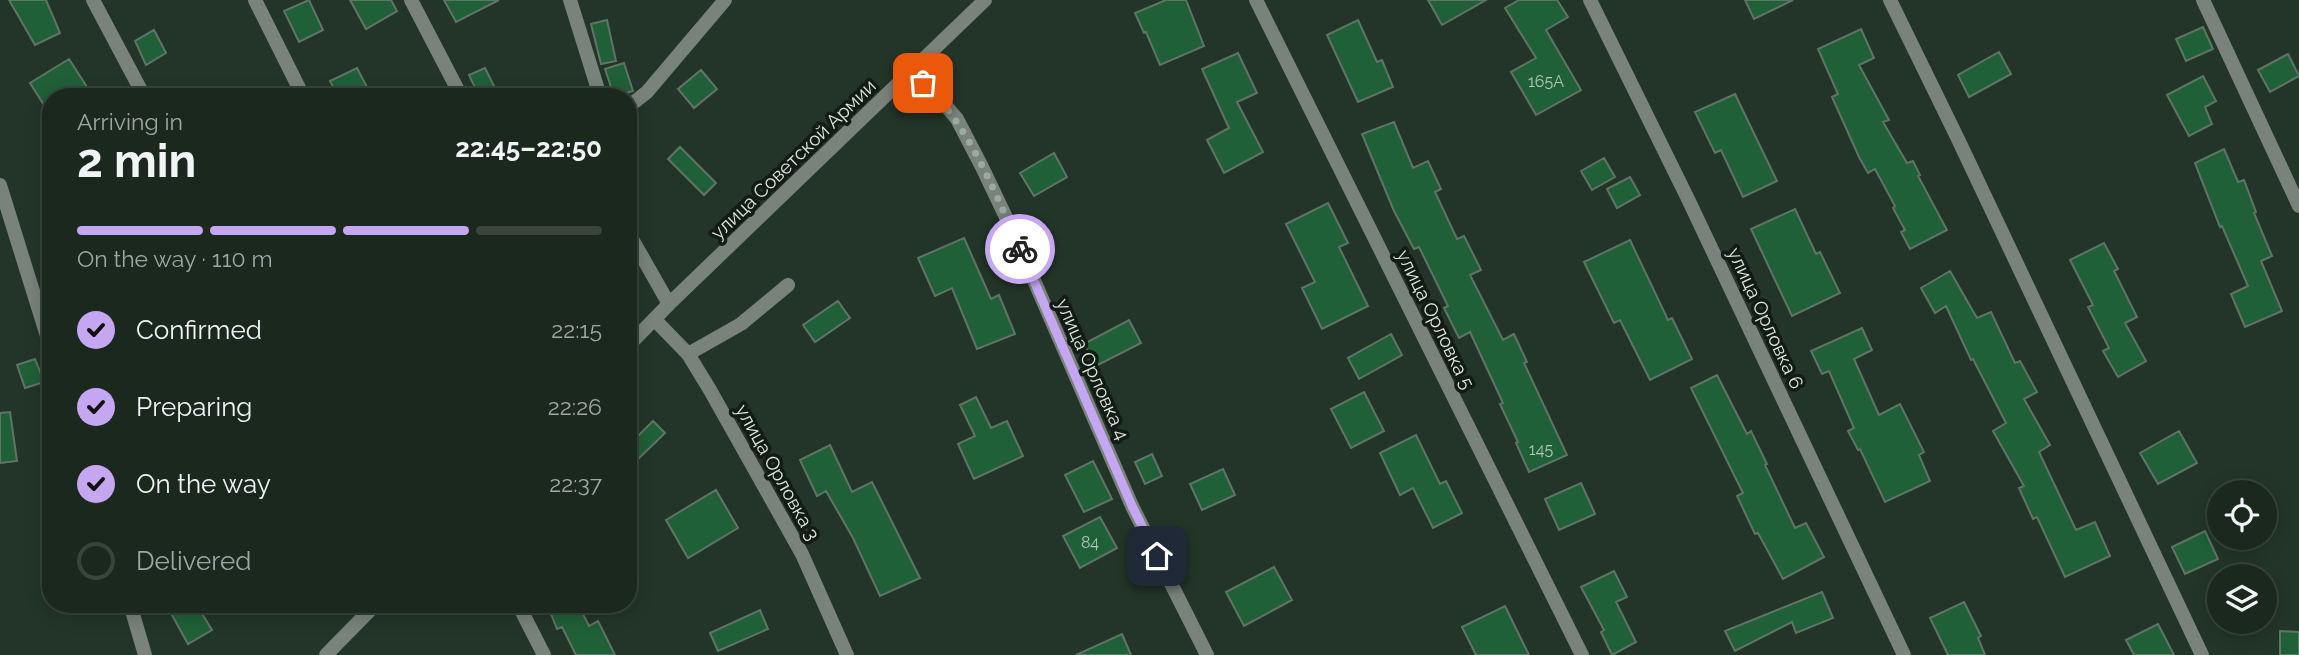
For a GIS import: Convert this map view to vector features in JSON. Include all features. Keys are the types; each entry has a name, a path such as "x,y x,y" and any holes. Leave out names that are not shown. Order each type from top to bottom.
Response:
{"street":[{"path":"93,0 140,88"},
{"path":"255,0 299,88"},
{"path":"411,0 457,88"},
{"path":"570,0 598,88"},
{"path":"637,100 647,92 725,0"},
{"name":"улица Советской Армии","path":"637,337 985,0"},
{"name":"улица Орловка 5","path":"1256,0 1582,655"},
{"name":"улица Орловка 6","path":"1590,0 1694,211 1903,655"},
{"path":"1889,0 1957,137 2202,655"},
{"path":"2203,0 2299,206"},
{"name":"улица Орловка 4","path":"911,72 936,94 957,120 982,167 1132,506 1207,655"},
{"path":"0,185 42,320"},
{"path":"637,252 669,304"},
{"path":"688,354 741,324 788,285"},
{"name":"улица Орловка 3","path":"655,320 688,354 802,554 848,655"},
{"path":"133,613 145,655"},
{"path":"327,655 367,613"},
{"path":"523,613 544,655"}],"building":[{"path":"9,0 46,0 60,33 35,45"},
{"path":"309,0 323,30 299,42 284,11"},
{"path":"350,0 391,0 397,11 366,29"},
{"path":"444,0 499,0 456,22"},
{"path":"1166,0 1186,0 1204,46 1160,65 1135,13"},
{"path":"1428,0 1486,0 1442,25"},
{"path":"1519,0 1557,0 1568,17 1546,30 1581,90 1536,115 1511,72 1536,58 1505,8"},
{"path":"1745,0 1793,0 1754,19"},
{"path":"607,20 616,61 601,64 591,24"},
{"path":"1358,20 1377,62 1382,60 1393,87 1358,102 1327,35"},
{"path":"2203,27 2213,49 2186,61 2176,39"},
{"path":"1861,29 1874,58 1859,65 1889,120 1883,122 1907,163 1913,161 1920,175 1918,176 1947,230 1910,249 1901,232 1905,230 1893,208 1895,206 1875,169 1868,173 1859,157 1832,97 1838,94 1818,49"},
{"path":"154,30 166,53 146,65 135,41"},
{"path":"1999,52 2011,74 1969,97 1958,75"},
{"path":"1238,53 1257,93 1237,102 1263,152 1224,173 1207,140 1229,128 1202,69"},
{"path":"2288,54 2299,76 2270,92 2258,70"},
{"path":"69,59 87,87 42,88 42,102 30,83"},
{"path":"624,63 632,88 611,88 605,69"},
{"path":"357,68 367,88 334,88 330,81"},
{"path":"485,68 495,88 475,88 469,75"},
{"path":"701,70 717,89 694,108 678,89"},
{"path":"2203,76 2216,101 2205,107 2212,124 2189,136 2167,95"},
{"path":"1735,94 1777,181 1743,197 1721,150 1715,153 1695,112"},
{"path":"1394,122 1413,168 1428,161 1441,189 1435,192 1457,239 1464,236 1481,270 1470,275 1503,340 1514,334 1527,362 1524,363 1567,455 1529,472 1500,404 1503,403 1470,332 1459,338 1444,308 1448,306 1419,247 1414,249 1394,211 1362,134"},
{"path":"680,147 716,183 704,195 668,159"},
{"path":"2224,149 2238,182 2244,180 2272,256 2261,261 2282,311 2245,327 2231,294 2248,286 2222,226 2220,227 2195,163"},
{"path":"1054,153 1067,177 1034,196 1020,173"},
{"path":"1604,158 1615,177 1592,190 1581,171"},
{"path":"1630,177 1640,195 1617,208 1607,189"},
{"path":"1328,203 1348,243 1339,247 1368,306 1322,329 1302,288 1315,282 1286,224"},
{"path":"1795,209 1816,254 1820,252 1840,293 1792,316 1751,229"},
{"path":"964,238 991,299 999,295 1015,334 977,349 952,288 935,296 918,258"},
{"path":"1630,240 1668,320 1672,318 1692,359 1650,380 1620,320 1614,323 1584,262"},
{"path":"2104,243 2118,269 2114,271 2137,317 2125,323 2146,361 2118,377 2103,351 2109,348 2088,307 2093,305 2070,260"},
{"path":"1950,271 1977,318 1991,312 2015,363 2020,361 2037,392 2024,399 2050,445 2039,452 2076,530 2095,522 2110,556 2065,577 2037,517 2033,519 2019,488 2024,486 1993,431 2006,423 1973,359 1971,360 1946,306 1935,313 1921,288"},
{"path":"838,301 850,318 815,342 803,325"},
{"path":"1129,320 1141,343 1096,366 1084,344"},
{"path":"1862,328 1872,350 1854,359 1879,415 1900,404 1924,452 1919,455 1930,481 1885,502 1860,449 1858,450 1848,431 1854,428 1829,371 1822,374 1811,351"},
{"path":"1391,334 1402,355 1359,379 1348,358"},
{"path":"35,359 42,383 25,388 17,365"},
{"path":"1717,375 1747,434 1751,431 1795,528 1806,523 1824,557 1783,579 1758,533 1755,534 1737,496 1743,493 1691,388"},
{"path":"1364,392 1384,431 1351,448 1331,409"},
{"path":"976,397 991,428 1007,421 1023,456 974,479 958,444 975,436 960,405"},
{"path":"10,412 17,461 0,463 0,413"},
{"path":"653,421 665,433 637,460 637,437"},
{"path":"2179,431 2197,463 2158,484 2140,453"},
{"path":"1416,435 1440,484 1446,481 1462,513 1433,528 1413,488 1400,495 1380,453"},
{"path":"830,445 852,492 872,482 920,578 880,596 853,538 826,491 817,496 800,460"},
{"path":"1152,454 1162,476 1145,484 1135,462"},
{"path":"1093,461 1112,499 1084,512 1065,475"},
{"path":"1223,469 1235,495 1202,510 1190,484"},
{"path":"1581,483 1595,514 1559,530 1545,499"},
{"path":"716,490 738,528 688,558 666,520"},
{"path":"1100,517 1117,548 1080,568 1063,536"},
{"path":"2205,531 2207,550 2214,550 2218,559 2185,574 2172,547"},
{"path":"1274,567 1292,600 1244,626 1226,592"},
{"path":"1614,571 1627,597 1616,602 1636,642 1612,655 1601,632 1604,630 1581,587"},
{"path":"1822,592 1833,618 1796,633 1792,622 1735,651 1725,631"},
{"path":"1964,602 1981,636 1978,638 1985,655 1948,655 1930,618"},
{"path":"1505,606 1529,655 1476,655 1462,627"},
{"path":"760,610 768,629 718,651 710,633"},
{"path":"202,613 212,630 188,644 172,615"},
{"path":"551,613 582,613 589,626 598,621 615,655 576,655 562,627 557,629"},
{"path":"2158,624 2174,655 2134,655 2126,640"},
{"path":"2280,631 2299,632 2299,655 2280,655"},
{"path":"1122,634 1131,655 1076,655"}],"way so far":[{"path":"923,83 936,94 957,120 1020,249"}],"route":[{"path":"1020,249 1132,506 1157,556"}]}
